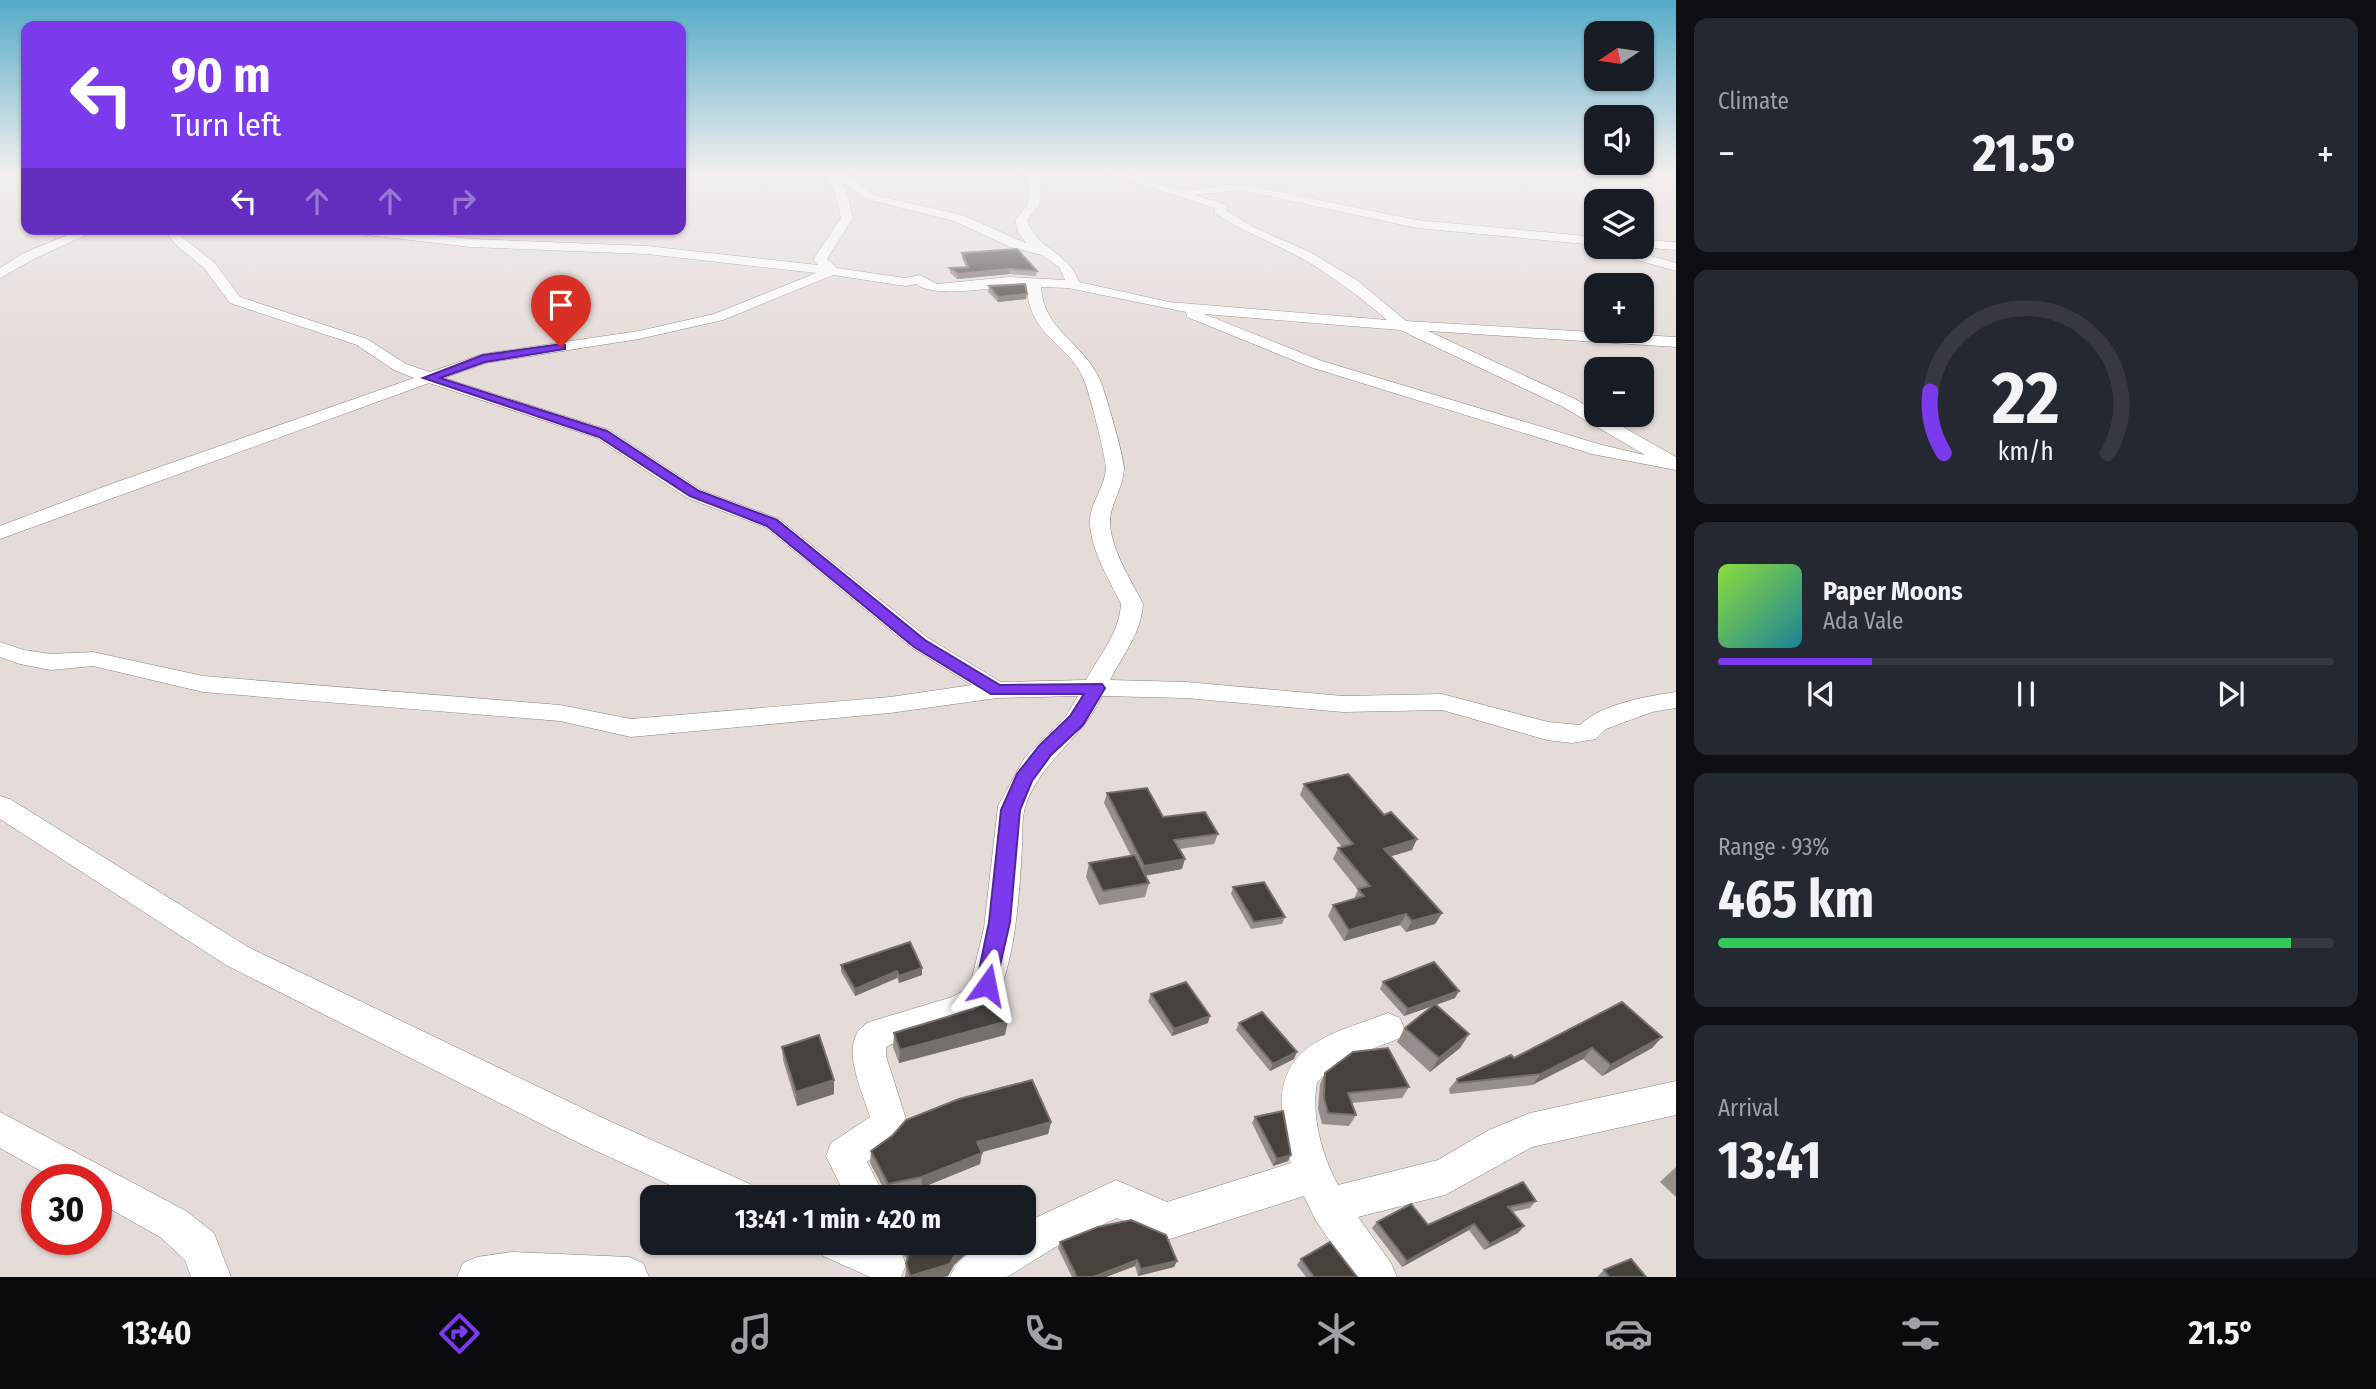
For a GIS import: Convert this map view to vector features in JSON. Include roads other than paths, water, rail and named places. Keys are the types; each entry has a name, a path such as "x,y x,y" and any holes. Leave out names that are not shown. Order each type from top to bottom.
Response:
{"street":[{"path":"832,271 820,260 837,234"},
{"path":"994,234 1014,244 1045,252"},
{"path":"1025,234 1028,241 1060,261 1072,276 1073,285"},
{"path":"1259,234 1305,255 1353,284 1402,325 1569,403 1676,466"},
{"path":"1515,234 1584,240"},
{"path":"0,274 29,256 79,235"},
{"path":"174,235 209,265 234,300 362,342 400,367 429,378 603,434 694,494 772,523 920,643 997,690"},
{"path":"402,235 471,243 646,250 780,262 879,279 905,282 920,279 927,286 937,288 998,282 1073,285 1176,307 1313,320 1676,342"},
{"path":"1654,245 1676,246"},
{"path":"1648,259 1676,267"},
{"path":"0,533 483,359 639,335 718,317 832,271"},
{"path":"860,1185 844,1156 880,1132 889,1122 869,1056 869,1039 888,1029 966,1006 978,998 987,985 1000,922 1011,810 1024,779 1045,751 1076,720 1096,688 1104,669 1123,641 1132,613 1132,604 1103,541 1099,522 1105,493 1114,476 1115,467 1092,379 1039,314 1034,282"},
{"path":"1176,307 1316,364 1598,450 1676,466"},
{"path":"0,649 20,657 51,662 93,659 212,685 560,713 607,725 631,727 890,705 997,690 1096,688 1186,690 1257,699 1343,704 1442,702 1479,710 1547,731 1572,734 1587,733 1597,723 1648,704 1676,700"},
{"path":"0,806 237,956 592,1131 711,1185"},
{"path":"1377,1277 1320,1190 1300,1125 1298,1089 1309,1067 1328,1054 1388,1028"},
{"path":"970,1277 1044,1233 1116,1199 1167,1221 1320,1190 1445,1177 1502,1142 1530,1130 1676,1098"},
{"path":"0,1129 65,1164"},
{"path":"112,1190 173,1224 200,1247 211,1277"},
{"path":"477,1277 512,1272 629,1277"}]}
